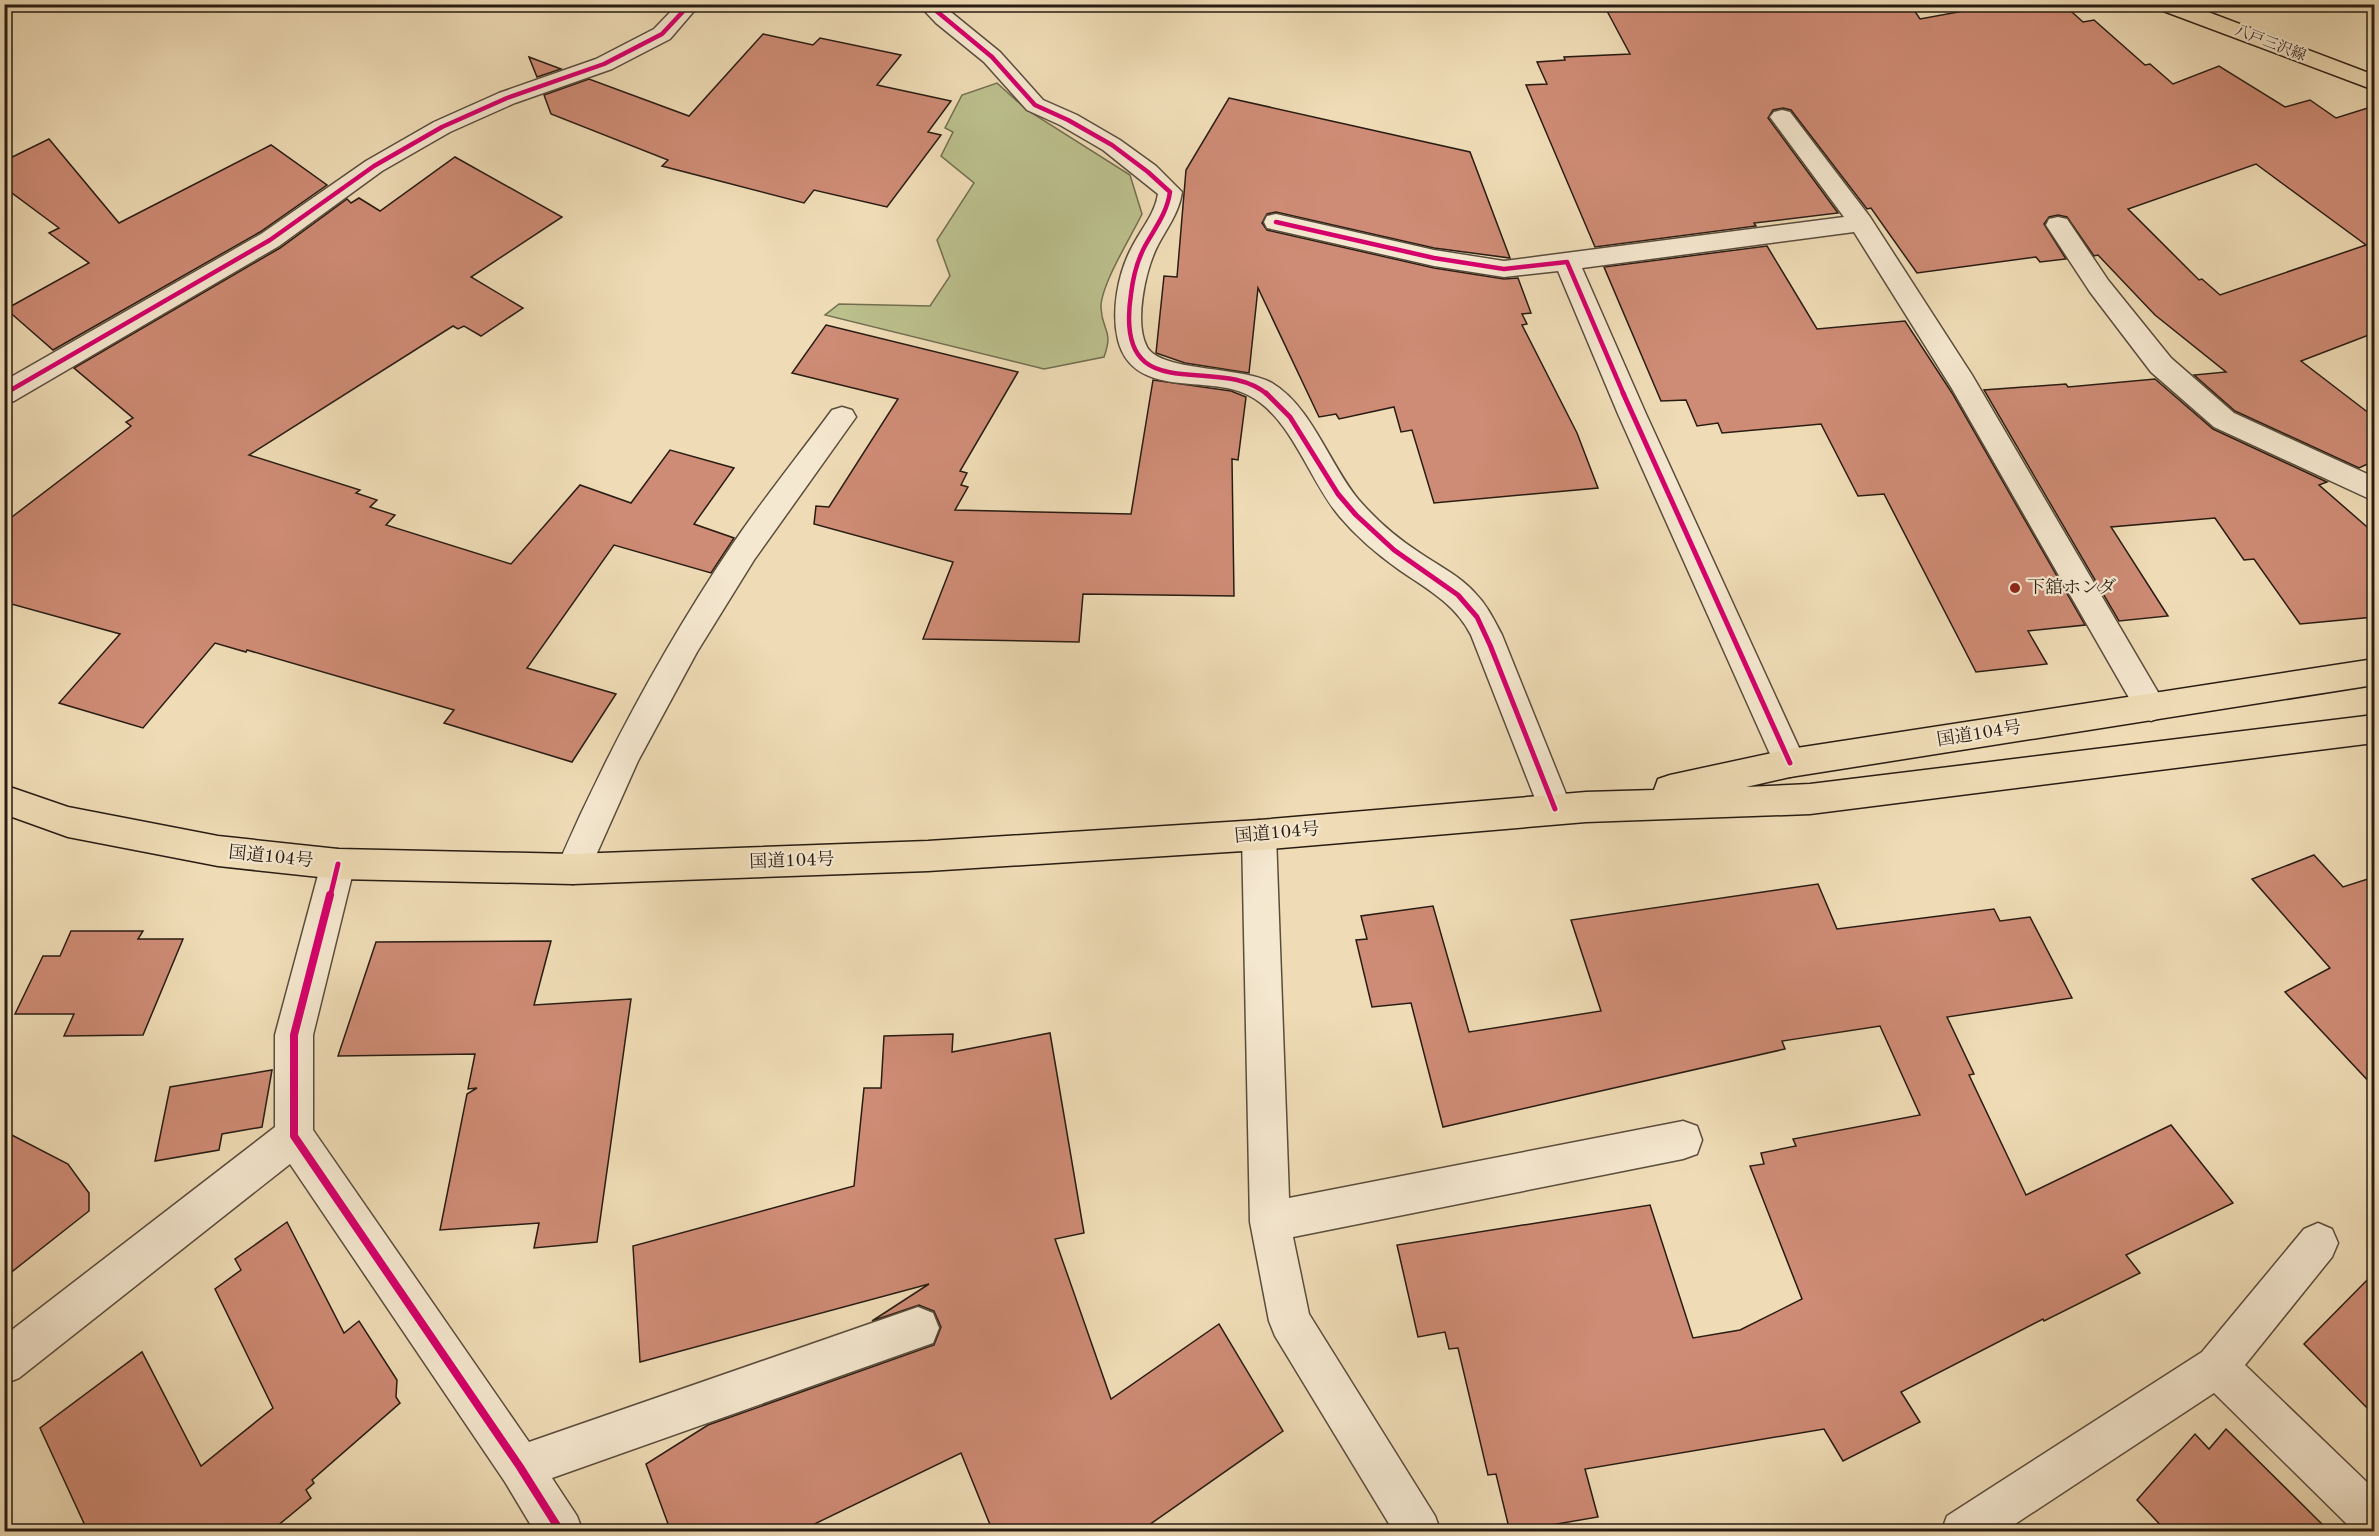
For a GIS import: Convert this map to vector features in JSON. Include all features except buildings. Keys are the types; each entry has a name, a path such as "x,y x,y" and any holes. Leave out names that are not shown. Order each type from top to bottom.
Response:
{"main road":[{"name":"八戸三沢線","path":"2166,4 2374,83"},
{"name":"国道104号","path":"1571,808 1790,763 2374,672"},
{"name":"国道104号","path":"4,799 68,822 218,851 338,864 573,869 928,856 1259,835 1571,808 1810,799 2374,729"}],"street":[{"path":"4,394 270,240 374,166 442,127 507,98 604,64 662,34 690,4"},
{"path":"928,4 948,24 995,59 1011,81 1036,105 1071,120 1111,144 1145,167 1170,192 1169,205 1143,250 1132,280 1129,311 1134,348 1140,358 1154,368 1243,381 1263,390 1280,406 1302,434 1348,507 1376,535 1409,561 1448,586 1472,609 1571,808"},
{"path":"1782,117 1861,223 1962,382 2151,708"},
{"path":"1276,222 1434,258 1504,269 1861,223"},
{"path":"2058,225 2099,286 2161,365 2224,420 2329,467 2374,490"},
{"path":"1567,262 1637,425 1790,763"},
{"path":"573,869 634,734 730,571 842,417"},
{"path":"1259,835 1269,1222 1290,1321 1419,1532"},
{"path":"338,864 294,1035 294,1136 520,1467 561,1532"},
{"path":"4,1363 294,1136"},
{"path":"1269,1222 1683,1140"},
{"path":"1963,1532 2217,1367 2318,1243"},
{"path":"520,1467 918,1328"},
{"path":"2217,1367 2374,1519"}],"green space":[{"path":"997,83 1027,110 1130,175 1142,214 1111,274 1102,299 1102,316 1108,336 1104,357 1044,369 825,315 839,304 930,306 950,276 937,240 974,183 941,156 953,132 945,128 962,95"}],"cycle path":[{"path":"4,394 270,240 374,166 442,127 507,98 604,64 662,34 690,4"},
{"path":"928,4 992,57 1035,105 1068,120 1112,145 1136,162 1170,192 1164,214 1144,248 1135,271 1129,313 1131,339 1135,350 1144,361 1158,369 1233,380 1250,384 1264,391 1290,417 1328,479 1349,508 1394,550 1443,583 1465,602 1477,617 1486,635 1555,809"},
{"path":"1276,222 1434,258 1504,269 1567,262 1632,414 1790,763"},
{"path":"338,864 294,1035 294,1136 520,1467 561,1532"}],"place":[{"name":"下舘ホンダ","path":"2015,588"}]}
